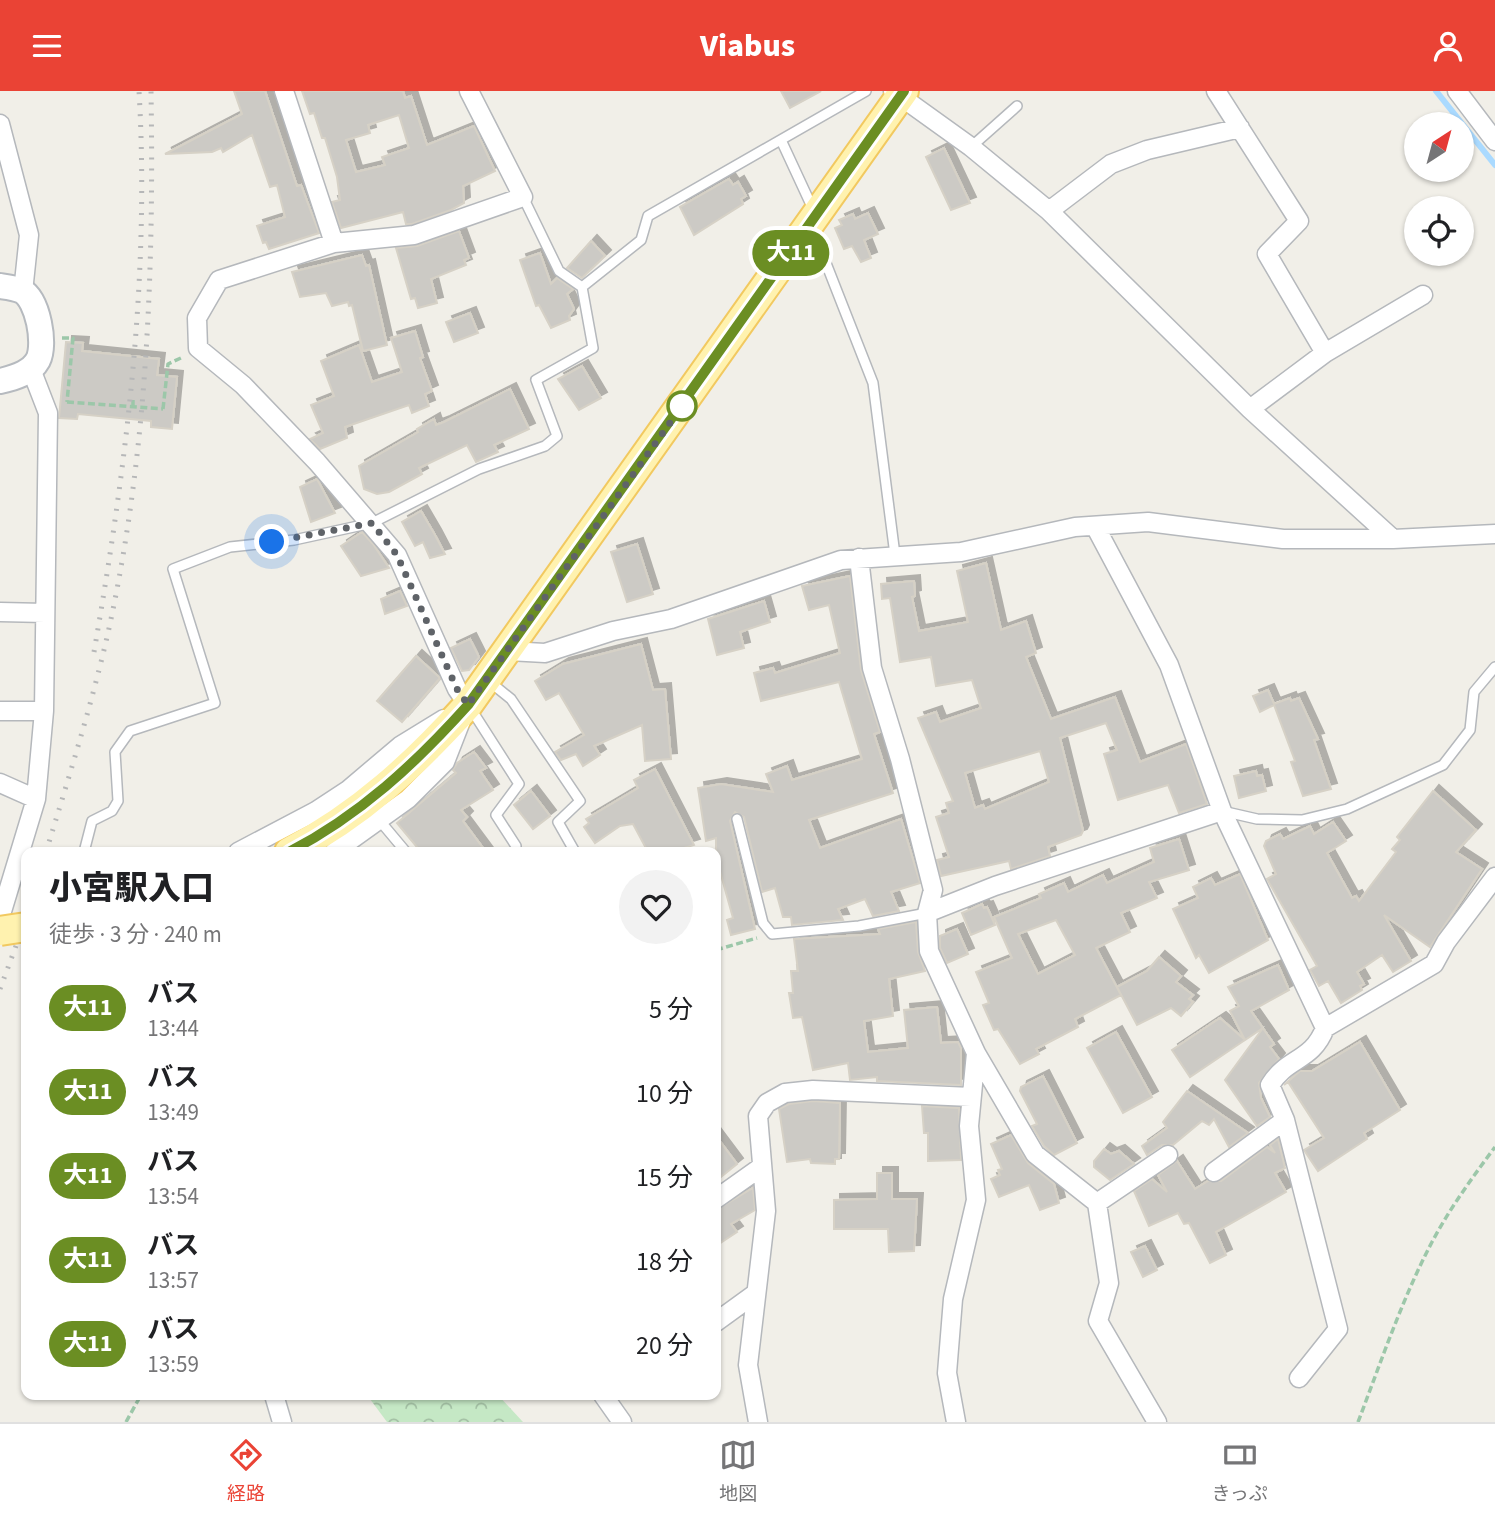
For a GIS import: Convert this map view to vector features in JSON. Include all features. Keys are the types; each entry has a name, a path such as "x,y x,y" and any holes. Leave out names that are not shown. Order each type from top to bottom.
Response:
{"main road":[{"path":"298,847 334,826 386,788 430,748 468,705 813,221 899,93"},
{"path":"0,931 21,927"}],"street":[{"path":"284,91 334,243"},
{"path":"468,705 457,689 397,555 372,523 243,385 198,348 197,318 219,280 334,243 414,235 523,197 469,91"},
{"path":"1216,91 1299,221 1268,254 1325,353"},
{"path":"1457,91 1495,141"},
{"path":"899,93 1049,211 1250,409 1393,539"},
{"path":"0,124 29,235 11,289 34,307 41,346 39,358 30,369 0,381"},
{"path":"1049,211 1111,164 1147,150 1240,128"},
{"path":"1250,409 1325,353 1423,295"},
{"path":"21,847 36,799 44,711 48,413 30,369"},
{"path":"508,651 545,653 613,631 683,615 841,560 961,552 1095,526 1148,521 1283,539 1393,539 1495,534"},
{"path":"1095,526 1169,665 1222,811 1325,1028"},
{"path":"859,558 872,668 933,890 927,913 929,951 976,1053 1035,1154 1097,1203 1110,1283 1098,1321 1157,1422"},
{"path":"0,612 45,613"},
{"path":"341,847 408,799 445,762 468,705"},
{"path":"248,847 316,811 348,790 400,745 468,705"},
{"path":"0,711 44,711"},
{"path":"0,783 36,799"},
{"path":"927,913 995,886 1222,811"},
{"path":"2,908 21,847"},
{"path":"1298,1378 1338,1329 1285,1120 1270,1085 1277,1074 1318,1047 1325,1028 1434,964 1446,942 1495,877"},
{"path":"956,1422 947,1373 953,1299 976,1200 968,1126 976,1053"},
{"path":"758,1422 748,1365 766,1211 761,1167 763,1150 758,1116 767,1103 785,1093 813,1090 971,1097"},
{"path":"1214,1172 1285,1120"},
{"path":"1097,1203 1168,1155"},
{"path":"721,1195 761,1167"},
{"path":"721,1318 756,1293"},
{"path":"275,1400 282,1422"},
{"path":"611,1400 622,1422"}],"lane":[{"path":"582,287 642,240 648,216 866,91"},
{"path":"971,147 1017,106"},
{"path":"782,141 873,383 895,555"},
{"path":"85,847 92,821 112,811 118,801 115,752 130,731 215,703 173,569 230,547 294,540 372,523 479,469 545,446 557,436 536,380 593,348 582,287 559,271 523,197"},
{"path":"1222,811 1257,819 1302,820 1347,810 1443,765 1471,730 1474,692 1495,667"},
{"path":"487,680 511,699 580,801 558,823 572,847"},
{"path":"468,705 519,784 496,815 516,846"},
{"path":"737,819 763,923 772,934 859,926 927,913"},
{"path":"380,821 402,847"}],"path":[{"path":"72,352 67,401 163,409 169,364 198,348"},
{"path":"133,406 134,400"},
{"path":"721,949 772,934"},
{"path":"1358,1422 1397,1321 1432,1243 1460,1195 1495,1147"},
{"path":"125,1422 138,1400"}],"green space":[{"path":"371,1400 503,1400 523,1422 387,1422"}],"building":[{"path":"234,91 265,91 297,186 301,185 319,233 269,249 266,242 263,243 257,226 285,217 277,185 270,187 252,135 223,152 221,148 212,152 165,154 242,114"},
{"path":"302,91 403,91 405,98 411,96 427,145 474,126 495,171 463,186 464,203 451,210 412,224 406,224 403,212 341,228 332,202 340,200 337,177 325,138 322,138 314,113 310,114","holes":["399,115 409,148 382,157 385,165 356,172 346,140 370,133 368,125"]},
{"path":"781,91 821,91 790,108"},
{"path":"944,148 970,203 951,210 926,157"},
{"path":"729,179 733,185 738,182 746,196 741,199 743,204 694,235 680,207"},
{"path":"868,213 878,234 864,240 871,258 861,262 852,246 844,249 835,228 842,225 839,220 853,214 855,219"},
{"path":"459,231 469,258 464,260 466,265 431,279 437,303 418,308 415,298 411,299 396,248 417,246"},
{"path":"591,241 605,256 582,278 567,268"},
{"path":"540,253 551,284 557,278 573,289 567,294 574,309 569,316 570,320 551,328 539,305 536,306 520,260"},
{"path":"362,255 366,266 369,265 387,345 363,351 352,305 349,306 348,302 332,306 326,293 300,297 292,272"},
{"path":"470,313 478,333 454,342 446,322"},
{"path":"415,331 423,357 420,358 432,391 425,394 429,406 412,413 409,405 345,427 347,438 320,449 310,439 323,433 311,405 334,396 321,361 359,345 372,382 402,372 391,338"},
{"path":"66,342 83,343 82,351 159,359 157,375 177,377 172,429 151,427 151,421 78,414 77,419 59,418"},
{"path":"582,366 601,398 579,410 558,379"},
{"path":"510,389 529,429 494,445 498,452 476,462 467,445 419,468 422,474 389,492 377,494 364,489 359,466 418,432 417,429 434,419 436,425 444,422"},
{"path":"317,479 335,513 311,522 300,487"},
{"path":"421,511 445,554 430,558 423,542 415,546 402,522"},
{"path":"362,532 389,568 361,576 341,546"},
{"path":"637,544 653,594 627,602 611,552"},
{"path":"986,563 1001,630 1026,621 1036,653 1026,657 1051,719 1115,697 1140,762 1186,744 1207,804 1179,813 1168,785 1118,800 1104,754 1117,750 1106,723 1060,738 1083,831 1081,835 1048,847 1050,856 1011,869 1009,861 941,876 937,860 949,857 936,817 949,813 946,803 953,801 918,718 936,712 940,722 981,708 972,680 936,686 931,657 900,662 890,598 882,599 881,584 914,581 915,596 912,597 919,631 968,622 957,571","holes":["1040,751 1049,782 985,809 983,805 975,808 965,773"]},
{"path":"850,576 861,670 880,732 874,734 893,793 809,820 820,848 901,819 920,883 891,892 899,911 873,916 865,899 838,909 843,920 792,925 791,917 783,917 775,888 762,892 744,817 735,812 730,821 755,929 731,935 727,920 733,918 721,875 721,847 716,847 716,838 706,841 698,788 721,784 773,792 766,774 787,766 792,780 862,759 839,682 761,701 754,673 773,668 775,673 840,653 829,605 809,610 802,586"},
{"path":"400,591 407,606 385,614 381,599"},
{"path":"764,601 770,622 740,632 744,648 717,655 708,619"},
{"path":"470,639 479,657 469,670 462,671 451,648"},
{"path":"641,644 653,690 665,689 671,759 645,761 642,725 594,746 600,755 583,766 576,754 561,760 555,752 584,735 559,693 546,700 535,681 563,664"},
{"path":"416,656 440,678 402,722 377,701"},
{"path":"1268,690 1274,704 1290,698 1291,701 1299,698 1318,739 1314,740 1331,789 1303,796 1291,762 1295,761 1274,705 1260,712 1253,696"},
{"path":"474,752 486,768 480,771 493,790 461,810 467,817 463,821 482,847 417,847 397,823 456,773 453,770 457,763"},
{"path":"655,769 694,845 645,847 633,824 620,826 595,843 584,827 589,823 586,819 638,788 634,780"},
{"path":"1256,771 1257,776 1262,775 1266,791 1239,798 1234,776"},
{"path":"531,791 550,816 533,829 514,805"},
{"path":"1433,791 1476,830 1456,852 1482,869 1430,947 1384,915 1411,961 1393,972 1382,955 1357,972 1364,984 1360,986 1362,990 1341,1003 1328,981 1319,986 1310,970 1317,966 1267,879 1276,874 1264,846 1266,841 1280,834 1283,839 1310,826 1314,834 1333,822 1346,841 1327,853 1352,898 1356,896 1359,901 1396,852 1392,849 1400,840 1397,837"},
{"path":"1179,839 1189,870 1149,882 1157,898 1121,913 1130,932 1096,948 1121,995 1075,1019 1078,1027 1036,1049 1039,1054 1020,1064 998,1029 994,1030 983,1005 989,1003 976,972 1012,958 994,917 1041,898 1039,894 1064,883 1068,892 1103,875 1107,883 1154,862 1150,848","holes":["1056,920 1075,955 1038,974 1018,934"]},
{"path":"1240,874 1268,940 1209,973 1199,955 1196,958 1173,909 1198,898 1193,887 1211,878 1215,885"},
{"path":"982,904 984,908 987,907 995,925 971,935 962,913"},
{"path":"916,922 918,952 925,971 889,979 893,1016 864,1021 868,1052 908,1048 904,1010 937,1007 941,1043 958,1042 961,1048 961,1085 877,1081 877,1077 850,1080 848,1063 813,1070 802,1017 793,1018 789,993 793,993 791,971 798,971 794,939 880,934 878,929"},
{"path":"957,929 968,954 947,963 940,948 940,936"},
{"path":"1159,957 1181,976 1176,982 1193,995 1189,999 1193,1002 1181,1016 1171,1008 1137,1025 1117,987 1147,971"},
{"path":"1278,965 1289,990 1251,1011 1263,1028 1245,1040 1230,1011 1239,1006 1228,987"},
{"path":"1220,1018 1245,1040 1190,1077 1172,1050"},
{"path":"1263,1028 1274,1044 1270,1047 1279,1059 1259,1083 1261,1098 1270,1117 1257,1126 1225,1080"},
{"path":"1116,1032 1152,1097 1123,1113 1087,1048"},
{"path":"1360,1042 1400,1110 1364,1133 1367,1139 1318,1171 1304,1150 1324,1138 1288,1082 1284,1085 1300,1071 1312,1071"},
{"path":"1043,1076 1077,1143 1054,1155 1044,1146 1032,1126 1037,1124 1020,1091 1021,1087"},
{"path":"1187,1091 1248,1133 1229,1147 1214,1119 1209,1125 1202,1121 1173,1145 1162,1145 1147,1155 1142,1146 1167,1128 1163,1122"},
{"path":"813,1101 840,1103 839,1159 835,1159 835,1164 811,1163 810,1159 787,1162 779,1109 789,1104"},
{"path":"922,1106 959,1108 961,1160 928,1161 928,1133 924,1133"},
{"path":"1011,1135 1028,1163 1054,1184 1059,1203 1040,1210 1029,1185 999,1197 991,1179 1000,1175 998,1170 1002,1169 991,1144"},
{"path":"1278,1139 1285,1168 1275,1173 1286,1192 1216,1232 1226,1255 1210,1263 1189,1223 1184,1224 1178,1213 1149,1226 1134,1191 1152,1179 1167,1192 1158,1175 1177,1161 1195,1189 1208,1181 1221,1181 1267,1147 1275,1153 1270,1145"},
{"path":"721,1143 737,1164 721,1177"},
{"path":"1104,1149 1111,1154 1119,1151 1134,1164 1110,1180 1094,1167 1094,1161"},
{"path":"877,1173 892,1173 892,1199 917,1199 914,1251 889,1252 888,1229 834,1229 834,1200 877,1199"},
{"path":"753,1188 755,1210 731,1224 737,1232 721,1243 721,1207"},
{"path":"1145,1246 1157,1270 1143,1277 1131,1252"}],"waterway":[{"path":"1436,91 1495,165"}],"railway":[{"path":"94,652 116,513 133,372 141,232 139,91"},
{"path":"48,847 108,633 132,499 140,431 149,295 151,91"},
{"path":"0,989 21,932"}],"bus line":[{"name":"大11","path":"298,847 343,821 395,781 430,748 468,705 904,91"}],"route":[{"path":"272,542 294,540 372,523 397,555 439,652 468,705 682,406"}]}
